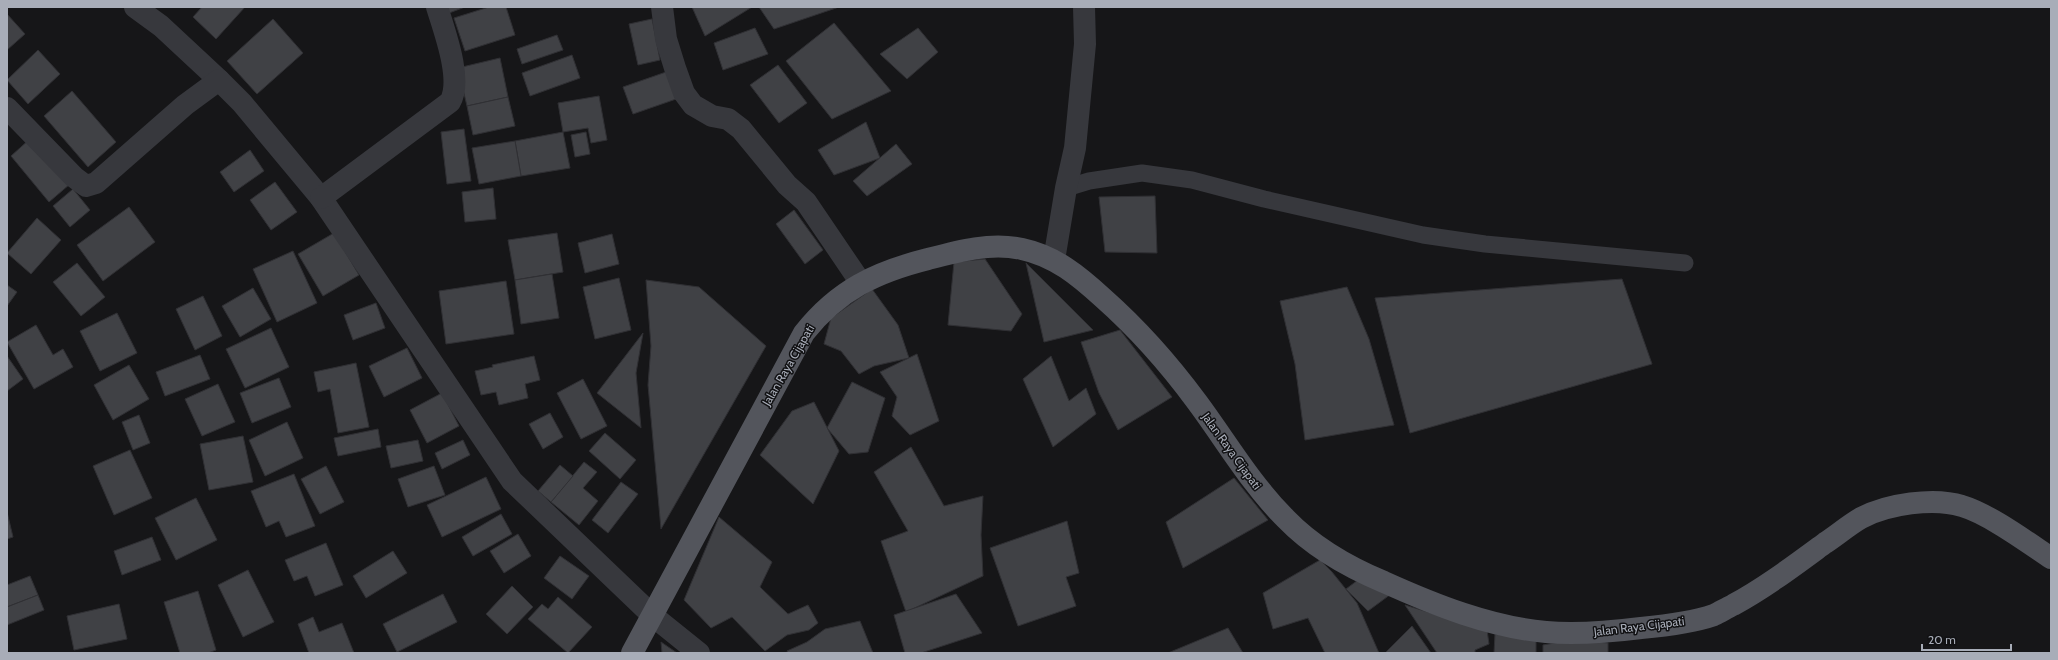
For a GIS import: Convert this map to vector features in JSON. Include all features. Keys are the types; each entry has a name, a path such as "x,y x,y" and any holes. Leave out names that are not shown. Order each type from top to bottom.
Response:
{"main road":[{"name":"Jalan Raya Cijapati","path":"632,653 804,332 817,316 838,297 860,283 917,261 967,248 997,247 1022,249 1054,260 1079,276 1137,328 1196,401 1252,482 1288,522 1328,554 1381,581 1442,606 1488,621 1544,632 1600,633 1659,626 1713,615 1757,592 1863,517 1893,507 1917,502 1942,503 1967,507 2003,527 2051,558"}],"street":[{"path":"135,7 161,26 242,103 321,198 512,482 652,616 699,653"},
{"path":"321,198 445,106 453,97 454,87 450,52 437,7"},
{"path":"662,7 666,39 684,93 693,105 712,116 728,120 741,129 787,185 806,202 860,283"},
{"path":"1054,260 1066,188 1075,148 1086,44 1084,7"},
{"path":"7,108 74,176 86,186 90,186 96,183 185,105 219,80"}],"lane":[{"path":"1066,188 1089,181 1142,173 1192,180 1264,199 1422,235 1485,244 1685,263"}],"building":[{"path":"202,7 245,7 216,39 193,17"},
{"path":"446,7 465,7 449,13"},
{"path":"489,7 506,7 515,35 465,51 454,18"},
{"path":"692,7 752,7 705,36"},
{"path":"759,7 839,7 774,29"},
{"path":"7,14 25,34 7,50"},
{"path":"273,19 303,53 257,94 227,61"},
{"path":"652,19 660,60 638,65 629,24"},
{"path":"834,23 891,91 832,119 786,61"},
{"path":"755,28 768,54 723,70 714,43"},
{"path":"918,28 938,52 907,79 880,54"},
{"path":"557,35 563,50 522,64 517,49"},
{"path":"38,50 60,74 28,104 7,80"},
{"path":"572,55 580,78 530,96 522,73"},
{"path":"500,58 508,97 467,106 458,68"},
{"path":"778,65 807,103 779,123 750,85"},
{"path":"669,71 679,98 633,114 623,87"},
{"path":"72,91 116,142 88,167 44,116"},
{"path":"599,96 607,140 591,143 588,128 563,132 558,103"},
{"path":"508,97 515,126 473,135 467,106"},
{"path":"866,122 880,158 834,175 818,150"},
{"path":"464,129 471,181 447,184 441,132"},
{"path":"563,132 570,168 521,176 515,141"},
{"path":"586,132 590,154 575,157 571,135"},
{"path":"31,138 70,184 49,202 11,156"},
{"path":"515,141 521,176 479,184 472,148"},
{"path":"896,144 912,164 867,196 853,181"},
{"path":"250,150 264,171 234,192 220,172"},
{"path":"275,182 297,212 271,230 250,200"},
{"path":"493,188 496,219 465,222 462,192"},
{"path":"73,189 90,210 70,227 53,206"},
{"path":"1155,196 1157,253 1105,252 1099,197"},
{"path":"129,207 155,242 103,281 77,245"},
{"path":"794,210 823,250 805,264 776,224"},
{"path":"37,218 61,240 31,274 7,253"},
{"path":"334,233 359,275 323,296 298,254"},
{"path":"557,233 563,272 515,280 508,240"},
{"path":"612,234 619,264 585,273 578,243"},
{"path":"293,251 317,303 277,322 253,269"},
{"path":"985,259 1022,314 1011,331 948,325 954,262"},
{"path":"77,263 105,297 81,316 53,282"},
{"path":"1026,263 1093,330 1044,342"},
{"path":"552,274 559,318 521,324 515,280"},
{"path":"619,278 631,330 595,339 583,287"},
{"path":"1622,279 1652,364 1410,433 1375,298"},
{"path":"646,280 699,287 766,346 661,529 648,385 651,346"},
{"path":"506,281 514,334 446,344 439,291"},
{"path":"7,285 17,292 7,306"},
{"path":"1347,287 1369,339 1394,425 1305,440 1295,364 1280,301"},
{"path":"253,288 271,319 240,337 222,306"},
{"path":"872,289 898,325 909,358 874,366 859,374 841,351 824,344 831,318"},
{"path":"203,296 222,336 195,350 176,309"},
{"path":"376,303 385,328 353,340 344,315"},
{"path":"117,313 137,353 100,371 80,331"},
{"path":"36,325 53,355 63,349 73,367 34,389 7,342"},
{"path":"271,328 289,367 245,388 226,349"},
{"path":"1120,330 1172,397 1118,430 1099,393 1081,342"},
{"path":"643,333 636,373 641,428 597,393"},
{"path":"407,348 422,378 384,397 369,366"},
{"path":"917,354 939,421 910,435 892,416 897,397 880,372"},
{"path":"200,355 210,379 165,396 156,372"},
{"path":"7,356 23,379 7,391"},
{"path":"534,356 540,380 525,384 528,398 499,405 496,392 481,395 475,371 493,367 492,365"},
{"path":"1051,356 1069,401 1086,388 1096,414 1053,447 1023,379"},
{"path":"356,363 369,427 338,433 330,389 318,392 314,372"},
{"path":"129,365 149,399 113,420 94,385"},
{"path":"279,378 291,407 252,423 240,393"},
{"path":"583,379 607,426 581,439 557,393"},
{"path":"852,382 885,398 868,452 849,454 827,428"},
{"path":"218,384 235,422 202,436 185,399"},
{"path":"442,393 459,426 427,443 410,410"},
{"path":"814,402 839,451 813,504 760,455 792,411"},
{"path":"550,413 563,437 543,449 529,424"},
{"path":"139,415 150,443 133,450 122,422"},
{"path":"287,422 303,458 265,476 249,440"},
{"path":"378,429 381,447 338,456 334,438"},
{"path":"605,433 636,460 620,479 589,451"},
{"path":"243,436 253,482 209,490 200,444"},
{"path":"418,440 423,461 391,468 386,446"},
{"path":"463,440 470,455 442,469 435,453"},
{"path":"911,447 944,506 983,496 981,535 983,576 906,612 881,541 908,531 874,472"},
{"path":"130,450 152,498 114,515 93,466"},
{"path":"584,462 597,472 583,488 598,501 579,525 551,502"},
{"path":"560,465 573,476 551,502 538,491"},
{"path":"326,466 344,502 320,514 301,479"},
{"path":"434,466 445,495 408,507 398,479"},
{"path":"294,474 315,526 286,537 279,521 266,527 251,491"},
{"path":"486,477 501,509 442,537 427,505"},
{"path":"1234,478 1268,520 1183,568 1166,522"},
{"path":"621,482 638,494 608,533 592,520"},
{"path":"196,498 217,540 176,560 155,518"},
{"path":"7,512 13,537 7,539"},
{"path":"501,514 512,534 473,556 462,537"},
{"path":"719,517 772,562 760,587 788,614 808,605 818,623 809,630 787,635 765,651 732,617 711,628 684,600"},
{"path":"1067,521 1079,573 1066,577 1076,606 1018,626 990,548"},
{"path":"518,534 531,556 504,573 490,551"},
{"path":"152,537 161,560 122,575 114,551"},
{"path":"326,543 343,585 315,596 307,576 294,581 285,560"},
{"path":"393,551 407,573 366,598 353,576"},
{"path":"560,556 589,576 572,599 544,578"},
{"path":"1320,560 1332,572 1357,603 1379,653 1325,653 1308,618 1273,629 1263,593"},
{"path":"248,570 274,622 243,637 218,585"},
{"path":"30,576 38,595 7,607 7,585"},
{"path":"1358,580 1391,594 1368,611 1346,589"},
{"path":"512,586 533,607 507,634 486,614"},
{"path":"198,591 216,650 208,653 180,653 164,602"},
{"path":"443,594 457,622 397,652 383,624"},
{"path":"956,594 982,633 921,653 905,653 894,615"},
{"path":"38,595 44,610 7,625 7,607"},
{"path":"558,597 592,627 568,653 528,619 542,604 548,609"},
{"path":"119,604 127,639 74,650 67,616"},
{"path":"1405,605 1487,630 1489,644 1475,650 1475,653 1437,653"},
{"path":"313,617 319,632 342,623 354,653 309,653 298,624"},
{"path":"860,621 873,653 788,653 787,651 807,642 825,629"},
{"path":"1412,626 1431,653 1385,653"},
{"path":"1228,628 1243,653 1168,653"},
{"path":"1495,634 1536,639 1536,653 1494,653"},
{"path":"1572,640 1608,643 1608,653 1543,653 1543,645"},
{"path":"661,642 677,653 662,653"}]}
